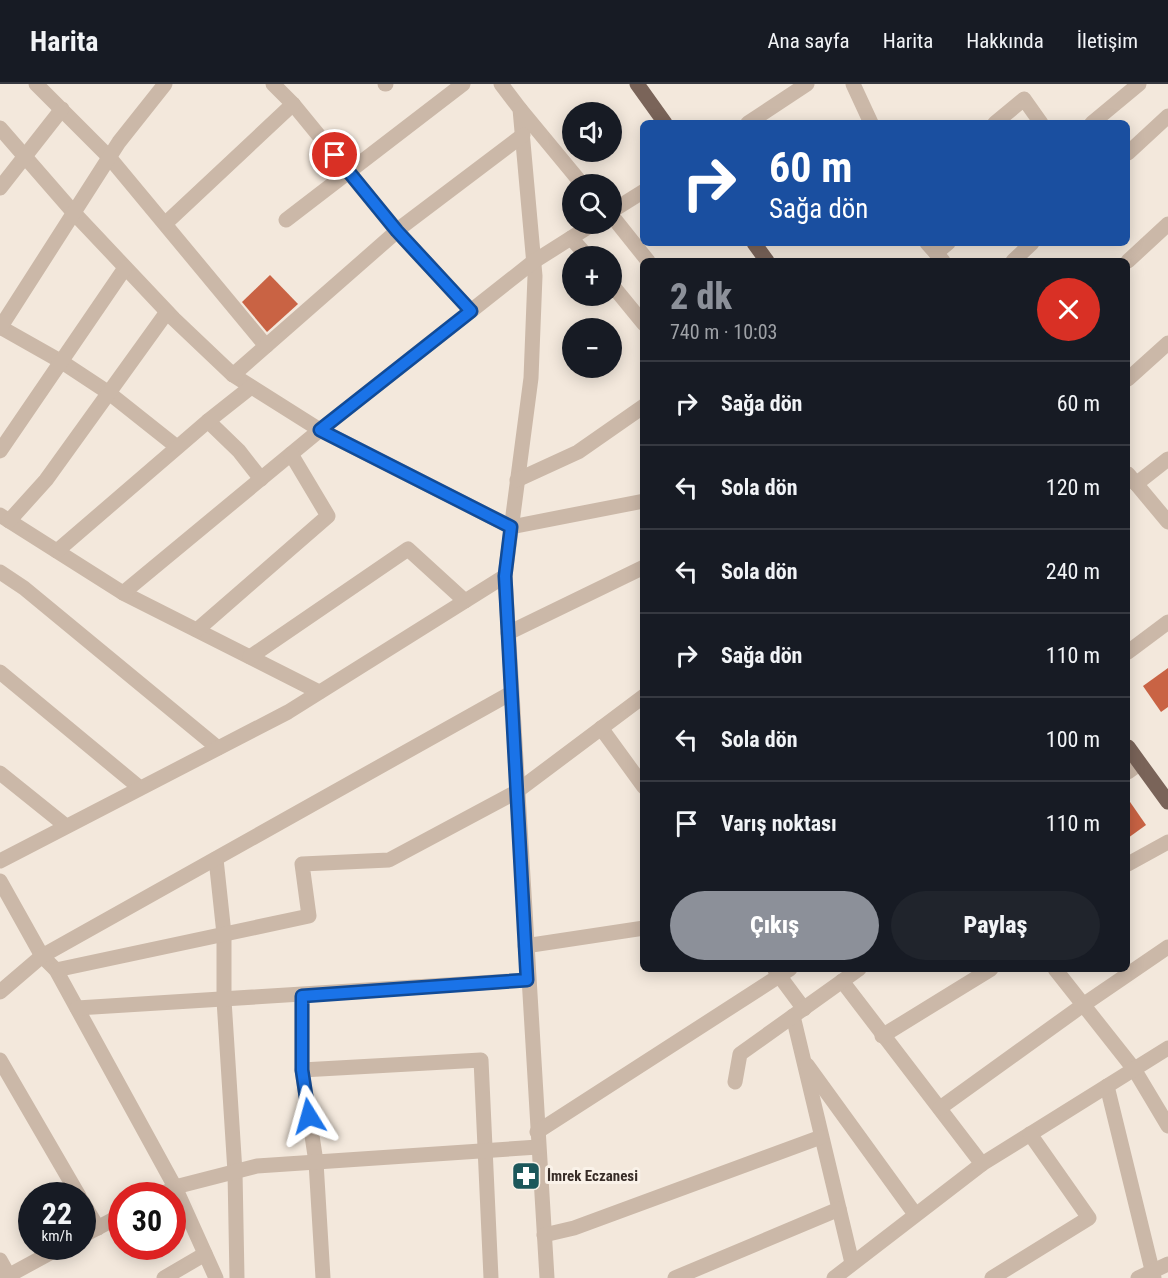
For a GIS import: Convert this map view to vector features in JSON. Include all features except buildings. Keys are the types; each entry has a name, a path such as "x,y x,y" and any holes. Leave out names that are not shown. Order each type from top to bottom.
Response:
{"main road":[{"path":"636,84 663,120"},
{"path":"1134,768 1168,802"}],"street":[{"path":"36,84 110,157 266,346"},
{"path":"273,84 293,104 397,231 471,311"},
{"path":"286,220 463,84"},
{"path":"501,84 574,174"},
{"path":"753,120 807,84"},
{"path":"853,84 869,120"},
{"path":"1096,120 1139,84"},
{"path":"159,86 110,157 0,328 62,362 109,393 177,447"},
{"path":"999,120 1024,99 1039,120"},
{"path":"166,223 293,104"},
{"path":"0,188 24,154 62,109"},
{"path":"520,109 533,262 531,378 505,576 527,980 547,1278"},
{"path":"1130,151 1168,116"},
{"path":"0,128 125,268 233,375 320,430 511,527 640,502"},
{"path":"233,375 397,231 523,135"},
{"path":"622,206 640,194"},
{"path":"1130,259 1168,224"},
{"path":"622,226 646,258"},
{"path":"123,593 320,430 533,262 577,234"},
{"path":"571,238 578,246"},
{"path":"1016,258 1029,246"},
{"path":"0,452 125,268"},
{"path":"622,297 640,319"},
{"path":"168,312 46,480 5,518 123,593 319,692"},
{"path":"1130,377 1168,343"},
{"path":"57,551 207,421 251,387"},
{"path":"517,480 578,452 640,409"},
{"path":"207,421 239,451 261,480"},
{"path":"197,630 328,516 291,454"},
{"path":"1168,459 1132,479 1168,522"},
{"path":"250,657 408,549 465,601"},
{"path":"508,633 640,569"},
{"path":"0,572 24,588 218,748"},
{"path":"0,861 218,748 319,692 505,576"},
{"path":"1130,650 1168,622"},
{"path":"0,672 140,788"},
{"path":"0,992 42,956 511,693"},
{"path":"56,970 309,916 302,864 389,860 516,792 640,699"},
{"path":"601,728 640,782"},
{"path":"0,773 66,826"},
{"path":"1130,863 1168,842"},
{"path":"216,859 224,934 224,1000 234,1172 237,1278"},
{"path":"0,881 42,956 56,970 172,1182"},
{"path":"525,946 640,929"},
{"path":"940,1108 1168,947"},
{"path":"186,1184 257,1166 484,1151 538,1140 781,972"},
{"path":"782,972 798,1012 802,1058 852,1263"},
{"path":"735,1082 740,1054 855,972"},
{"path":"882,1036 986,972"},
{"path":"1057,972 1134,1069 1168,1126"},
{"path":"77,1008 302,996 527,980"},
{"path":"842,981 982,1164"},
{"path":"302,996 302,1070 316,1162 323,1278"},
{"path":"834,1278 982,1164 1168,1047"},
{"path":"802,1058 915,1214"},
{"path":"0,1060 71,1182"},
{"path":"302,1070 481,1060 491,1278"},
{"path":"1107,1086 1148,1276 1168,1264"},
{"path":"992,1278 1089,1218 1030,1134"},
{"path":"544,1235 574,1228 821,1137"},
{"path":"675,1278 839,1209"},
{"path":"186,1212 216,1278"},
{"path":"96,1225 98,1228 108,1223"},
{"path":"164,1278 205,1254"},
{"path":"0,1260 8,1277 38,1260"}],"place":[{"name":"İmrek Eczanesi","path":"526,1176"}],"route":[{"path":"309,1116 302,1070 302,996 527,980 505,576 511,527 320,430 471,311 397,231 335,155"}]}
